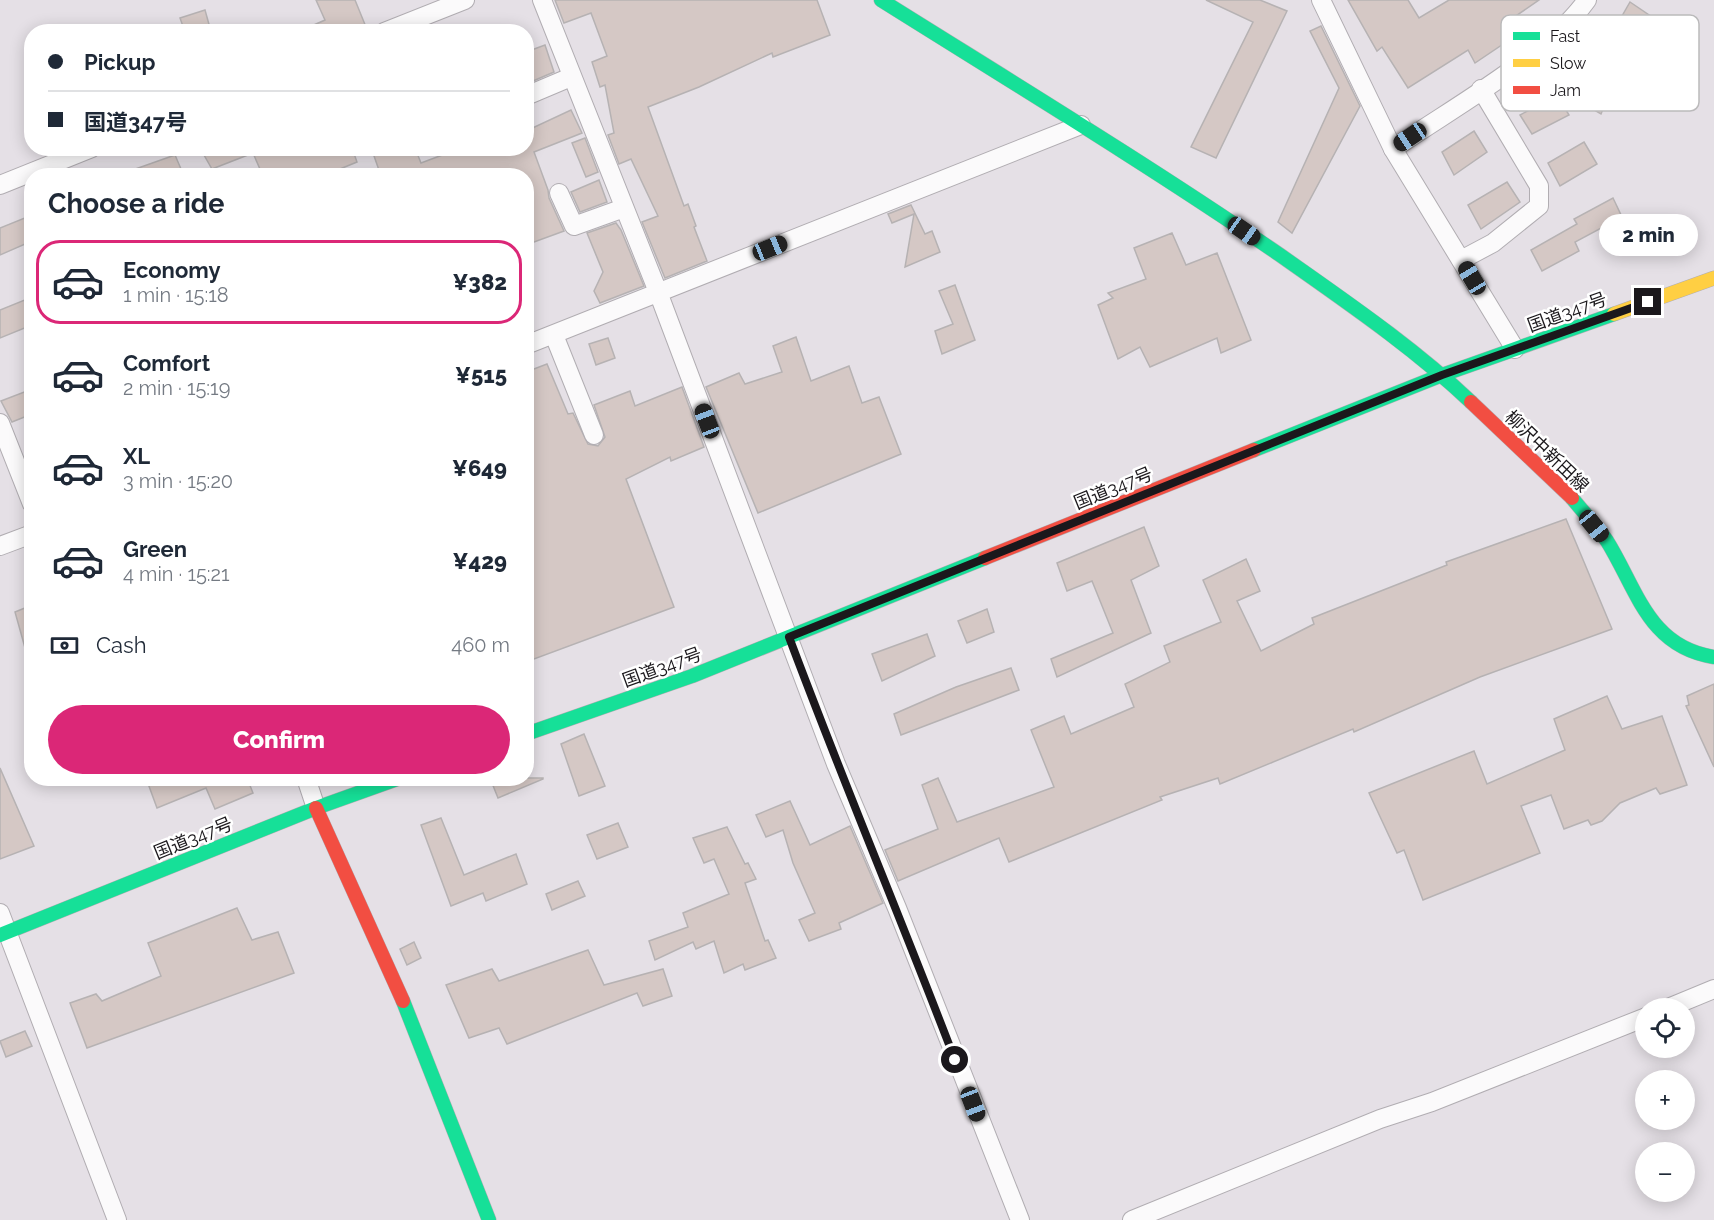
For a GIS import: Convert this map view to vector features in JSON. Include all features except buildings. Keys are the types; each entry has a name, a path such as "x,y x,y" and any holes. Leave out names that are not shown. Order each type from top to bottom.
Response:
{"main road":[{"name":"柳沢中新田線","path":"881,0 1201,200 1315,280 1442,375 1571,497 1606,540 1652,624 1694,654 1714,657"},
{"name":"国道347号","path":"534,731 692,676 1442,375 1714,279"},
{"name":"国道347号","path":"4,934 316,808 378,786"},
{"path":"316,808 401,996 489,1220"}],"street":[{"path":"404,24 465,0"},
{"path":"542,0 658,292 836,764 897,908 1020,1220"},
{"path":"1321,0 1393,149 1515,349"},
{"path":"1574,15 1587,0"},
{"path":"1393,149 1501,75"},
{"path":"534,93 571,77"},
{"path":"1461,261 1493,243 1539,206 1539,186 1481,89"},
{"path":"534,342 1081,124"},
{"path":"61,168 79,156"},
{"path":"0,185 24,178"},
{"path":"560,193 574,226 624,208"},
{"path":"554,334 594,435"},
{"path":"0,423 24,484"},
{"path":"0,546 24,537"},
{"path":"309,786 316,808"},
{"path":"0,913 4,934 117,1220"},
{"path":"1692,998 1714,989"},
{"path":"1132,1220 1380,1119 1432,1102 1635,1021"}],"traffic: fast":[{"path":"881,0 1132,157 1280,255 1402,343 1471,402"},
{"path":"1254,450 1442,375 1614,314"},
{"path":"1572,498 1607,541 1647,613 1659,629 1692,651 1714,657"},
{"path":"534,731 692,676 985,558"},
{"path":"0,935 316,808 378,786"},
{"path":"403,1001 489,1220"}],"traffic: slow":[{"path":"1614,314 1714,278"}],"traffic: jam":[{"path":"1471,402 1572,498"},
{"path":"985,558 1254,450"},
{"path":"316,808 403,1001"}],"route":[{"path":"955,1060 897,908 836,764 789,637 1442,375 1648,302"}]}
